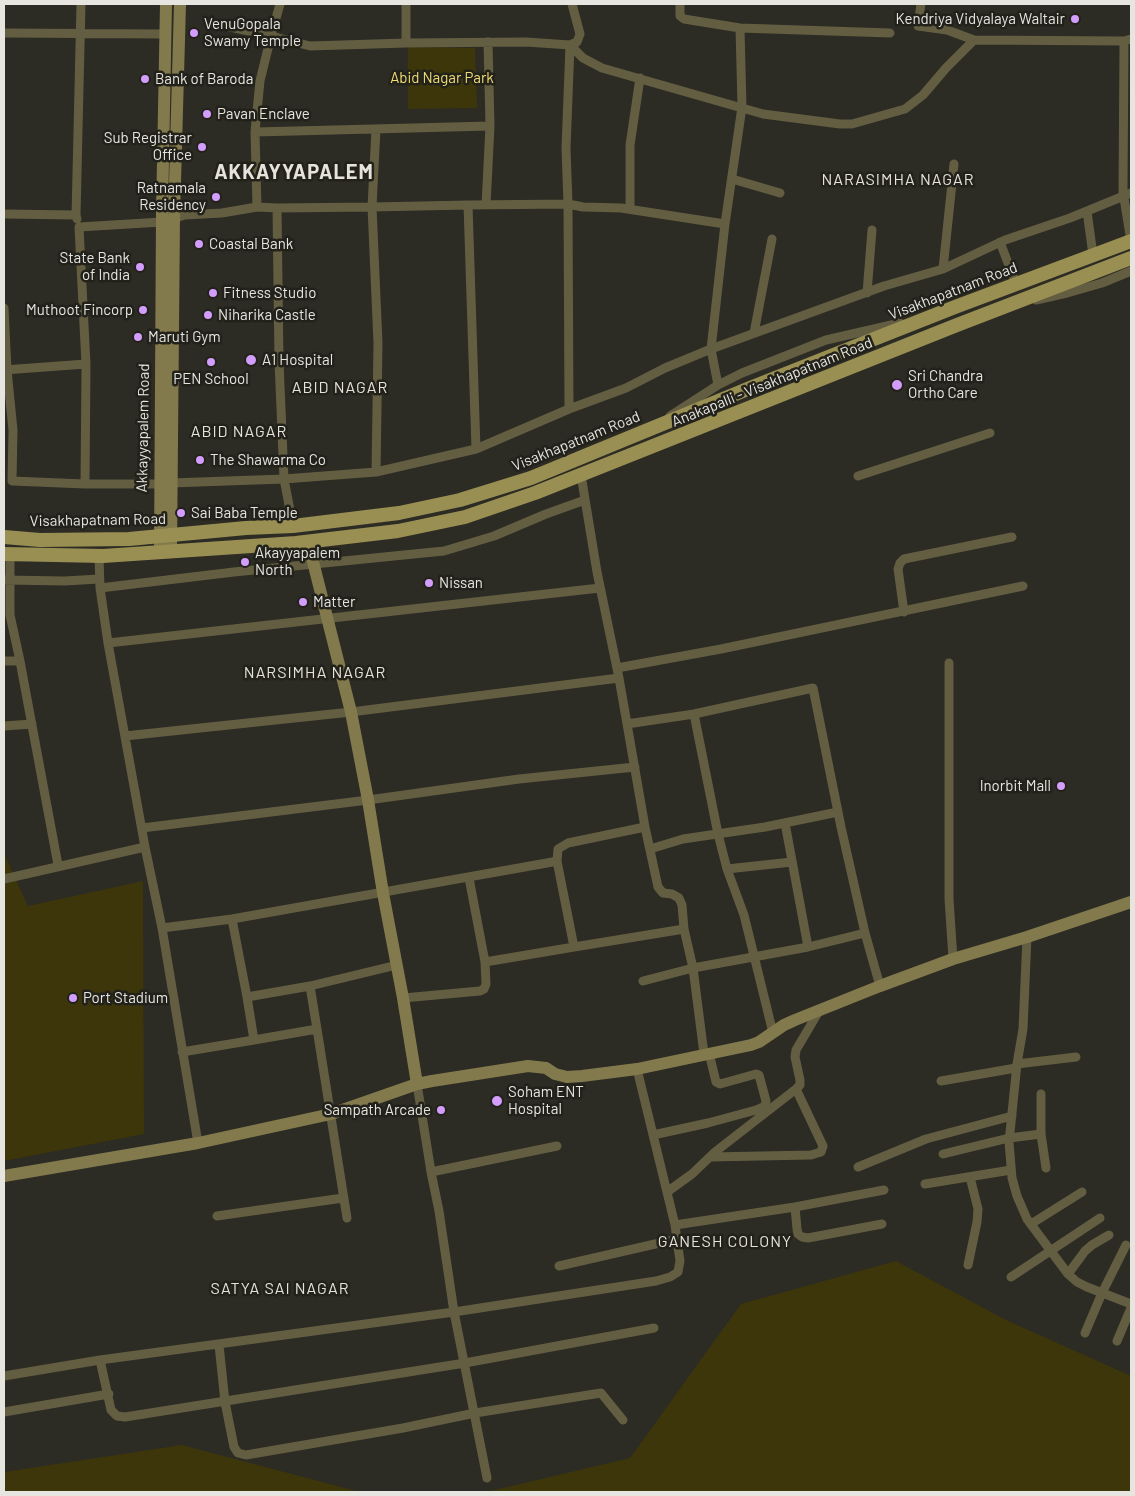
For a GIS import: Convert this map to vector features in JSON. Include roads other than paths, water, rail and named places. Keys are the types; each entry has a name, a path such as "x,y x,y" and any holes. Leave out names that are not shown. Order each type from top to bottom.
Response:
{"main road":[{"name":"Akkayyapalem Road","path":"166,4 168,220 166,552"},
{"path":"168,220 180,4"},
{"name":"Visakhapatnam Road","path":"4,537 40,540 129,538 293,526 399,513 460,500 531,478 929,317 1131,241"},
{"name":"Anakapalli - Visakhapatnam Road","path":"7,560 166,552 308,542 398,531 465,517 535,493 1131,258"},
{"path":"308,542 351,712 417,1084"},
{"path":"4,1176 198,1143 331,1114 417,1084 528,1066 546,1068 555,1074 567,1077 637,1069 751,1045 784,1026 880,986 953,959 1131,902"}],"street":[{"path":"81,4 76,215 79,227 86,364 85,484"},
{"path":"257,207 255,132 260,81 280,4"},
{"path":"406,4 406,43"},
{"path":"217,24 310,46 488,42 570,45 577,42 580,34 572,4"},
{"path":"680,4 680,16 684,19 740,28 890,33"},
{"path":"921,4 918,26 947,30 974,40 1128,40 1127,195 1131,241"},
{"path":"718,384 712,349 725,224 742,107 740,28"},
{"path":"4,33 165,34"},
{"path":"570,45 583,58 619,74 640,78 763,114 852,124 905,110 915,102 974,40"},
{"path":"486,205 490,126 488,42"},
{"path":"569,409 566,148 570,45"},
{"path":"630,209 630,145 640,78"},
{"path":"255,132 490,126"},
{"path":"376,129 372,207 378,343 376,472"},
{"path":"943,269 954,164"},
{"path":"732,179 780,193"},
{"path":"4,308 6,370 13,430 8,480 85,484 165,483 284,479 376,472 476,449 569,409 626,388 665,368 712,349 867,293 943,269 1000,242 1127,195"},
{"path":"79,227 168,220 185,215 222,213 257,207 568,204 630,209 725,224"},
{"path":"468,205 476,449"},
{"path":"277,208 279,362 284,479 293,526"},
{"path":"1087,211 1093,255"},
{"path":"4,214 76,215"},
{"path":"867,293 872,230"},
{"path":"754,333 772,239"},
{"path":"1000,242 1016,284"},
{"path":"1011,304 1067,293 1102,283 1131,271"},
{"path":"654,427 718,384 826,340 929,317"},
{"path":"6,370 86,364"},
{"path":"858,476 990,433"},
{"path":"581,475 600,588 619,678 645,827 658,887 663,893 672,894 679,898 682,905 684,929 693,968 707,1054 716,1082 720,1084 756,1074 759,1076 766,1101 765,1106 756,1110 653,1135"},
{"path":"7,580 65,581 99,584 444,551 494,536 585,500"},
{"path":"904,612 898,569 904,559 1012,537"},
{"path":"99,556 99,584 108,642 145,847 162,928 198,1143"},
{"path":"7,560 10,615 58,866"},
{"path":"617,668 722,649 1023,586"},
{"path":"108,642 600,588"},
{"path":"4,661 20,661"},
{"path":"949,663 949,899 953,959"},
{"path":"125,736 351,712 619,678"},
{"path":"627,724 694,714 813,688 865,934 880,986"},
{"path":"694,714 718,834 727,869 744,915 773,1033"},
{"path":"4,726 32,724"},
{"path":"142,828 519,779 635,766"},
{"path":"650,849 683,839 785,823 838,812"},
{"path":"785,823 808,946"},
{"path":"574,947 557,861 558,849 568,843 645,827"},
{"path":"4,879 145,847"},
{"path":"162,928 232,919 557,861"},
{"path":"727,869 792,862"},
{"path":"403,998 480,991 484,989 486,984 485,962 469,878"},
{"path":"232,919 254,1040"},
{"path":"485,962 684,929"},
{"path":"643,981 693,968 865,934"},
{"path":"1026,937 1023,1030 1009,1138 1011,1170 1017,1196 1031,1224 1068,1274 1077,1282 1131,1304"},
{"path":"247,997 310,986 396,965"},
{"path":"310,986 347,1218"},
{"path":"668,1192 800,1085 795,1058 796,1050 819,1011"},
{"path":"182,1052 317,1029"},
{"path":"941,1081 1076,1057"},
{"path":"4,1376 100,1360 454,1312 670,1277 678,1272 680,1261 675,1225 637,1069"},
{"path":"417,1084 454,1312 487,1478"},
{"path":"710,1157 812,1155 821,1152 823,1146 796,1089"},
{"path":"1041,1094 1041,1134 1046,1168"},
{"path":"858,1167 934,1137 1012,1116"},
{"path":"944,1154 1009,1138 1041,1134"},
{"path":"431,1172 557,1146"},
{"path":"925,1184 1011,1170"},
{"path":"968,1265 978,1209 970,1177"},
{"path":"675,1225 795,1207 884,1190"},
{"path":"1031,1224 1082,1192"},
{"path":"217,1216 343,1198"},
{"path":"795,1207 798,1234 802,1237 808,1238 882,1224"},
{"path":"1011,1277 1100,1218"},
{"path":"1068,1274 1092,1244 1109,1235"},
{"path":"559,1266 677,1239"},
{"path":"1085,1333 1126,1245"},
{"path":"1116,1341 1131,1308"},
{"path":"100,1360 111,1410 117,1416 125,1417 465,1364 654,1328"},
{"path":"218,1345 225,1402 234,1447 238,1453 246,1455 394,1430 475,1413 601,1393 623,1420"},
{"path":"4,1412 109,1394"}],"place":[{"name":"Kendriya Vidyalaya Waltair","path":"1075,19"},
{"name":"VenuGopala Swamy Temple","path":"194,33"},
{"name":"Bank of Baroda","path":"145,79"},
{"name":"Pavan Enclave","path":"207,114"},
{"name":"Sub Registrar Office","path":"202,147"},
{"name":"Ratnamala Residency","path":"216,197"},
{"name":"Coastal Bank","path":"199,244"},
{"name":"State Bank of India","path":"140,267"},
{"name":"Fitness Studio","path":"213,293"},
{"name":"Muthoot Fincorp","path":"143,310"},
{"name":"Niharika Castle","path":"208,315"},
{"name":"Maruti Gym","path":"138,337"},
{"name":"A1 Hospital","path":"251,360"},
{"name":"PEN School","path":"211,362"},
{"name":"Sri Chandra Ortho Care","path":"897,385"},
{"name":"The Shawarma Co","path":"200,460"},
{"name":"Sai Baba Temple","path":"181,513"},
{"name":"Akayyapalem North","path":"245,562"},
{"name":"Nissan","path":"429,583"},
{"name":"Matter","path":"303,602"},
{"name":"Inorbit Mall","path":"1061,786"},
{"name":"Port Stadium","path":"73,998"},
{"name":"Soham ENT Hospital","path":"497,1101"},
{"name":"Sampath Arcade","path":"441,1110"}],"district":[{"name":"AKKAYYAPALEM","path":"294,172"},
{"name":"NARASIMHA NAGAR","path":"898,180"},
{"name":"ABID NAGAR","path":"340,388"},
{"name":"ABID NAGAR","path":"239,432"},
{"name":"NARSIMHA NAGAR","path":"315,673"},
{"name":"GANESH COLONY","path":"725,1242"},
{"name":"SATYA SAI NAGAR","path":"280,1289"}],"park label":[{"name":"Abid Nagar Park","path":"442,78"}]}
